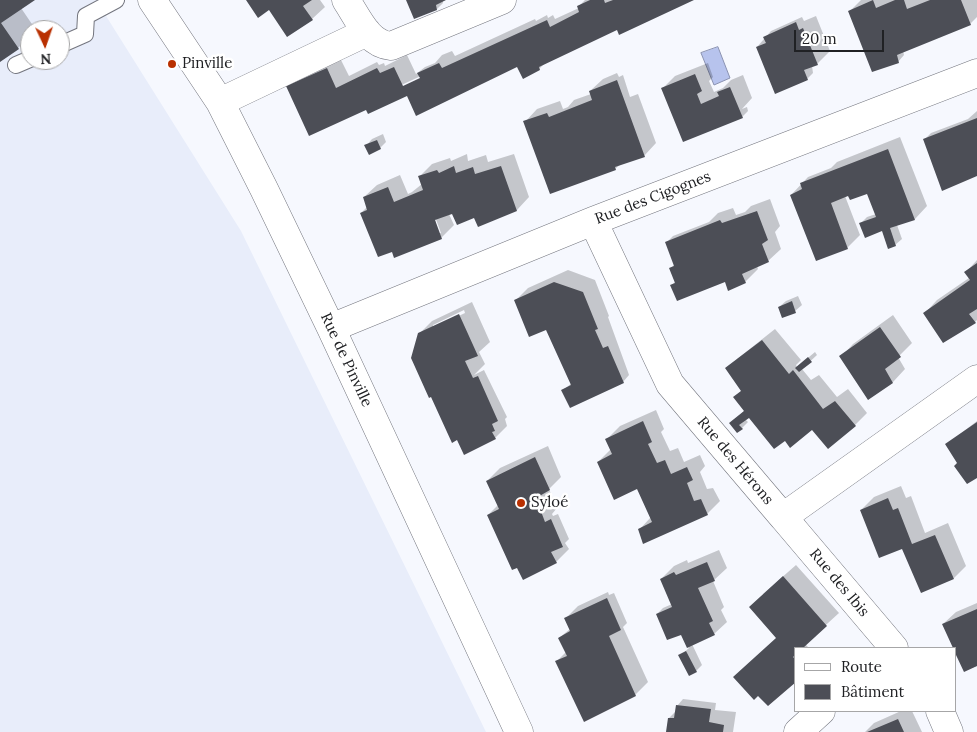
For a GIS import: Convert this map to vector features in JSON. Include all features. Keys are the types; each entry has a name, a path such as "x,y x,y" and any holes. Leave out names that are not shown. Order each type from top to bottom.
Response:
{"street":[{"name":"Rue de Pinville","path":"152,0 220,102 331,328 519,732"},
{"path":"346,0 374,40 391,46 502,0"},
{"path":"220,102 367,32"},
{"name":"Rue des Cigognes","path":"331,328 593,221 977,73"},
{"name":"Rue des Hérons","path":"593,221 670,384 783,517 977,380"},
{"name":"Rue des Ibis","path":"783,517 891,647"},
{"path":"798,732 820,712"},
{"path":"940,712 949,732"}],"lane":[{"path":"70,41 85,34 86,16 116,0"}],"shaded area":[{"path":"0,0 96,0 241,231 486,732 0,732"}],"water":[{"path":"718,47 730,78 714,85 701,53"}],"building":[{"path":"0,0 35,0 1,23 19,49 0,62"},
{"path":"246,0 312,0 303,6 313,20 287,37 269,10 258,18"},
{"path":"406,0 446,0 436,5 437,10 414,19"},
{"path":"590,0 604,0 605,3 613,0 694,0 619,35 617,30 539,67 540,70 523,79 517,67 416,116 407,96 368,114 366,110 309,136 286,86 327,68 336,88 377,68 380,73 394,67 403,86 420,78 417,73 439,63 442,68 547,20 550,27 579,12 577,6"},
{"path":"873,0 876,8 895,0 904,0 907,9 930,0 961,0 971,25 897,55 899,63 872,72 848,11"},
{"path":"796,22 799,30 803,28 818,65 804,70 808,80 775,94 756,47 766,43 763,37"},
{"path":"695,74 702,91 697,94 701,104 719,96 717,92 730,87 743,118 683,142 661,88"},
{"path":"617,80 645,157 615,167 616,170 550,194 523,121 547,113 549,117 592,100 589,91"},
{"path":"977,118 977,176 942,191 923,139"},
{"path":"377,140 381,149 369,155 364,145"},
{"path":"888,149 915,220 890,228 896,246 888,249 882,231 865,238 859,223 876,217 867,194 850,200 848,196 831,203 848,249 816,261 790,195 802,189 800,183"},
{"path":"454,166 456,173 473,167 475,174 501,166 517,211 478,227 474,218 457,225 452,214 435,220 442,239 394,258 392,252 378,257 360,213 367,210 363,197 388,187 394,202 423,190 418,176 437,170 439,173"},
{"path":"757,211 768,240 762,244 769,262 742,274 746,283 728,291 725,282 677,301 670,285 675,283 669,268 674,266 665,242 720,220 722,223"},
{"path":"977,263 977,309 969,314 976,323 943,343 923,313 970,280 964,272"},
{"path":"554,282 583,292 598,329 595,330 603,348 608,346 624,383 570,408 561,390 571,385 546,330 529,337 514,300"},
{"path":"792,301 796,313 782,318 778,307"},
{"path":"459,314 478,356 465,361 473,378 478,376 498,421 492,424 495,431 492,432 496,439 464,455 457,440 452,443 411,358 418,333"},
{"path":"880,327 901,357 885,369 893,383 868,400 839,356"},
{"path":"762,340 789,374 793,370 823,409 835,401 856,426 828,449 812,430 790,448 785,441 774,449 749,418 739,425 743,429 737,433 729,423 744,411 733,397 741,391 725,368"},
{"path":"808,357 812,362 799,372 795,368"},
{"path":"643,421 652,442 648,444 657,463 665,460 671,474 687,467 693,480 687,483 694,501 701,499 708,515 643,544 638,529 652,522 637,489 614,500 597,462 612,454 605,439"},
{"path":"977,422 977,478 967,484 954,466 957,463 945,444"},
{"path":"535,457 550,490 536,498 545,522 551,519 563,547 551,552 557,563 523,580 517,568 512,570 487,515 499,509 486,481"},
{"path":"888,498 893,510 898,508 912,544 935,535 954,579 921,593 902,549 879,558 860,510"},
{"path":"707,562 715,581 698,588 713,621 709,623 715,635 687,648 681,635 667,640 656,614 672,607 660,579 674,572 676,575"},
{"path":"783,576 827,626 804,647 794,647 794,684 768,706 758,696 754,700 733,677 776,638 749,607"},
{"path":"607,598 621,630 609,636 636,696 584,722 555,661 567,656 558,638 570,631 564,618"},
{"path":"977,609 977,666 964,672 957,657 957,647 953,647 942,624"},
{"path":"686,651 697,672 689,676 678,655"},
{"path":"676,705 711,709 709,722 724,725 723,732 666,732 668,718 674,718"},
{"path":"898,719 904,732 867,732"}],"place":[{"name":"Pinville","path":"172,64"},
{"name":"Syloé","path":"521,503"}]}
